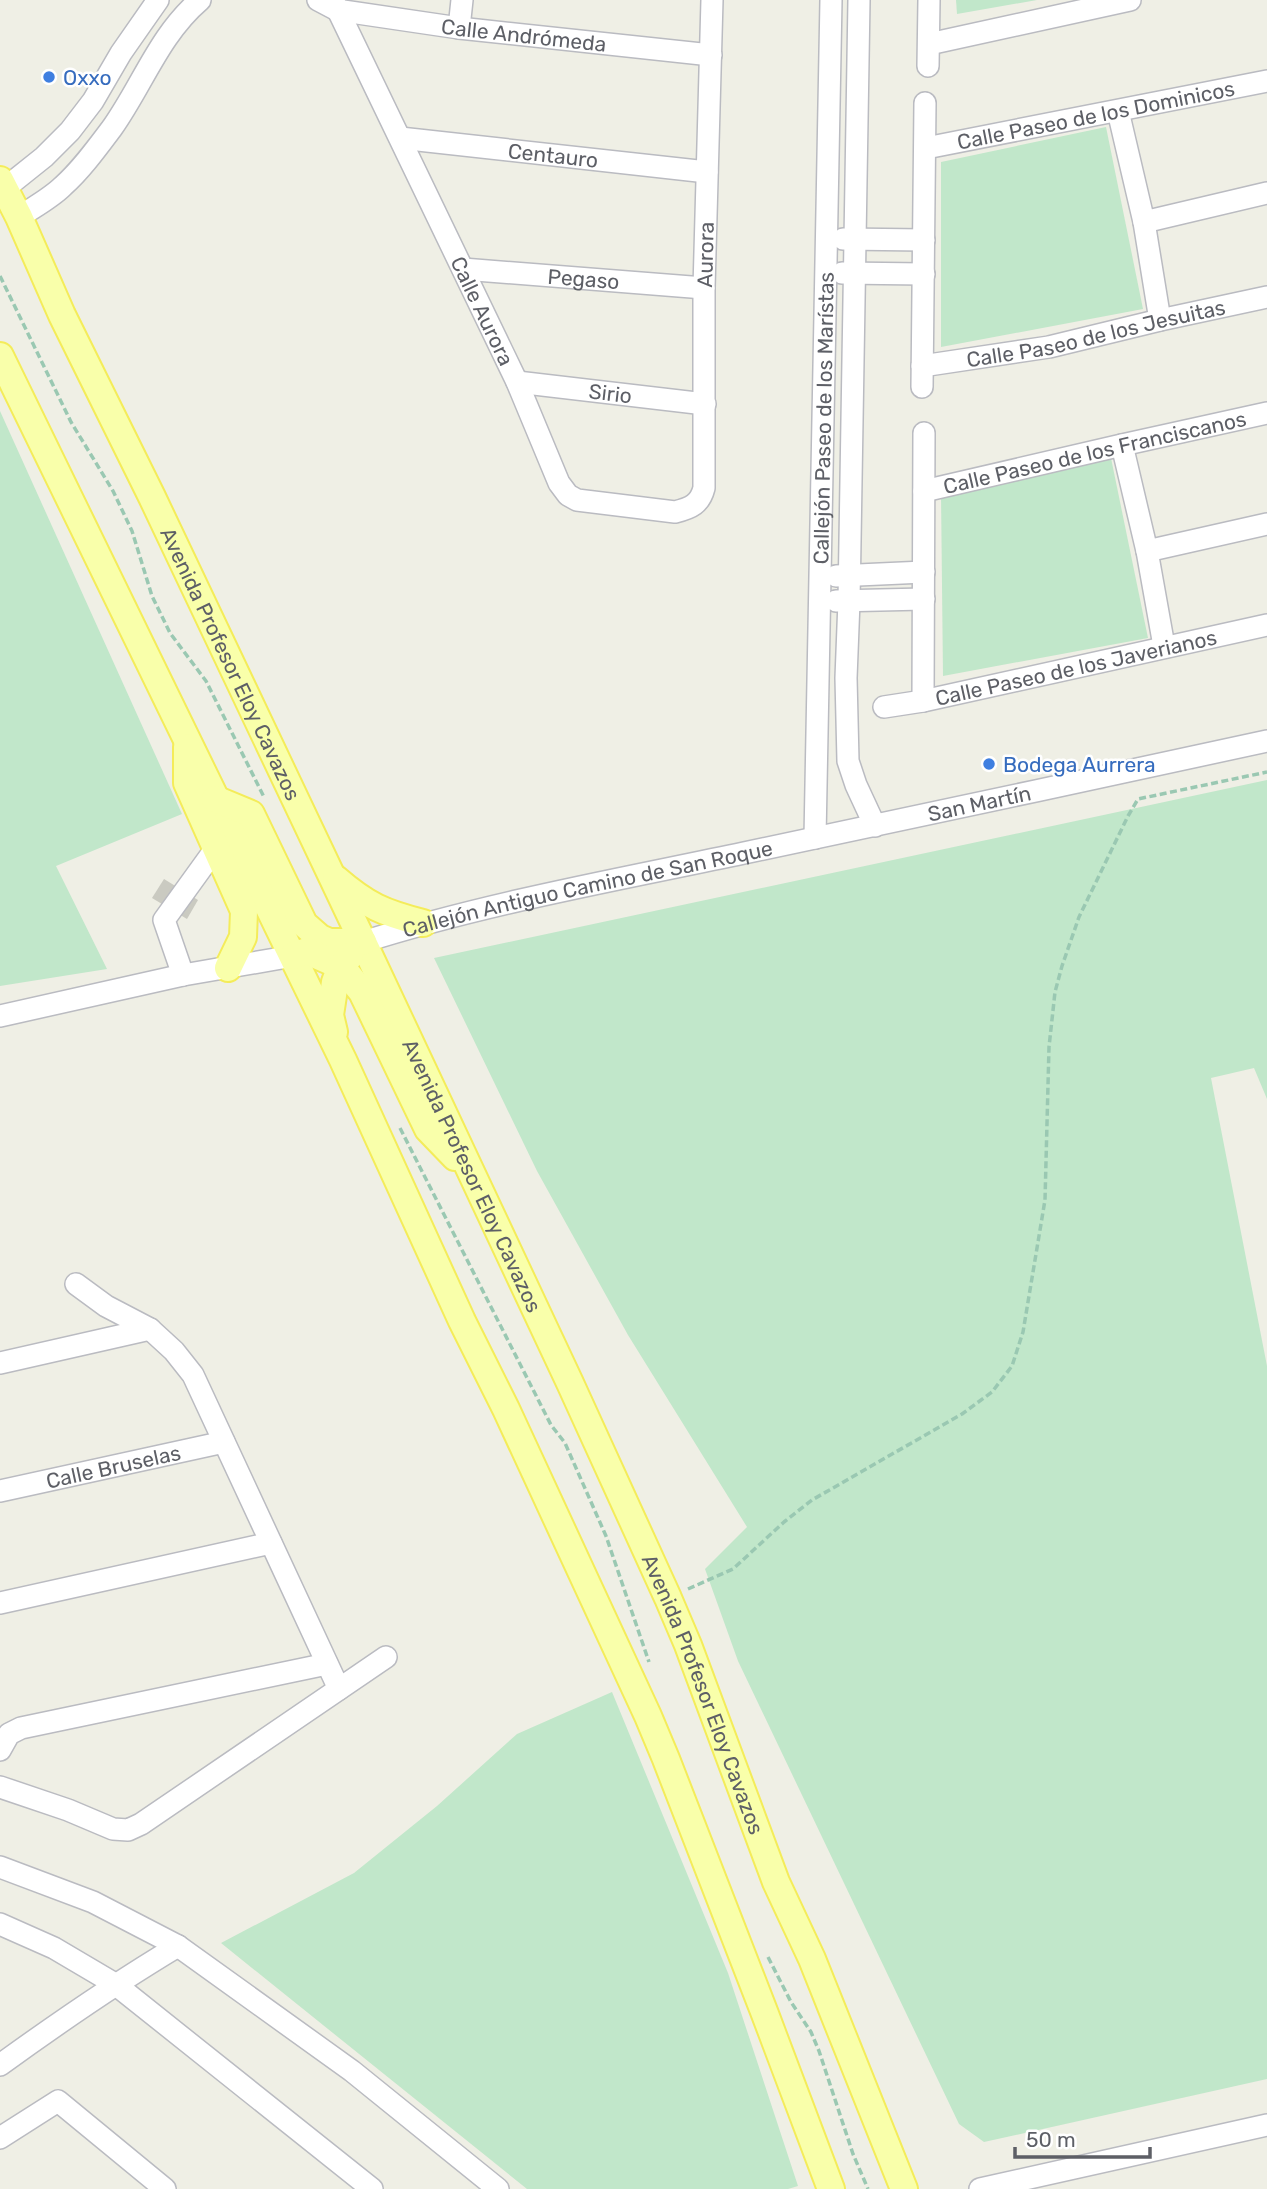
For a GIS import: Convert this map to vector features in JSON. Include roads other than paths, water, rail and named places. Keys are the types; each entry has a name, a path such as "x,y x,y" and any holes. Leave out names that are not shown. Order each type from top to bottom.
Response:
{"main road":[{"name":"Avenida Profesor Eloy Cavazos","path":"2,184 62,315 152,497 363,942 668,1598 776,1882 812,1959 904,2189"},
{"path":"0,356 215,799 336,1039 462,1321 506,1409 666,1759 831,2189"},
{"path":"187,742 187,783 244,911 243,937 228,968"},
{"path":"215,799 251,814 304,924 329,942 363,942"},
{"path":"328,873 356,897 387,914 423,923"},
{"path":"336,1039 330,1015 335,982 341,966 363,942"},
{"path":"293,956 307,951 341,966 362,992 428,1129 469,1171"},
{"path":"336,1039 341,1012 358,1007 372,1014"}],"street":[{"path":"2,184 44,157 70,131 93,101 121,53 158,0"},
{"path":"19,217 63,187 86,161 113,127 166,38 186,12 200,0"},
{"path":"459,28 462,0"},
{"name":"Aurora","path":"695,505 702,498 704,488 704,288 712,0"},
{"name":"Callejón Paseo de los Marístas","path":"815,838 831,0"},
{"name":"Callejón Paseo de los Marístas","path":"859,0 846,678 848,761 875,826"},
{"path":"928,66 929,0"},
{"path":"929,44 1101,3 1130,0"},
{"name":"Calle Andrómeda","path":"330,3 459,28 711,55"},
{"name":"Calle Aurora","path":"330,3 400,138 517,382 559,484 568,495 578,500 676,512 695,505"},
{"path":"121,53 146,69"},
{"name":"Calle Paseo de los Dominicos","path":"926,148 1267,81"},
{"path":"826,273 924,274 925,103"},
{"path":"1118,111 1144,222 1160,320"},
{"name":"Centauro","path":"400,138 707,172"},
{"path":"1144,222 1267,193"},
{"path":"827,238 924,240"},
{"name":"Pegaso","path":"463,269 704,288"},
{"name":"Calle Paseo de los Jesuitas","path":"924,274 922,376 1267,297"},
{"name":"Sirio","path":"517,382 705,404"},
{"name":"Calle Paseo de los Franciscanos","path":"924,491 1122,444 1267,414"},
{"path":"923,701 924,433"},
{"path":"1122,444 1147,551 1164,646"},
{"path":"1147,551 1267,524"},
{"path":"820,576 924,572"},
{"path":"820,600 924,599"},
{"name":"Calle Paseo de los Javerianos","path":"884,707 923,701 1267,625"},
{"name":"San Martín","path":"815,838 1267,741"},
{"name":"Callejón Antiguo Camino de San Roque","path":"363,942 423,923 815,838"},
{"path":"183,975 164,920 216,848"},
{"path":"0,1016 183,975 293,956"},
{"path":"76,1284 106,1306 150,1329 174,1351 193,1375 339,1689"},
{"path":"0,1363 150,1329"},
{"name":"Calle Bruselas","path":"0,1491 224,1442"},
{"path":"0,1604 271,1543"},
{"path":"0,1787 68,1810 113,1829 128,1830 141,1824 386,1657"},
{"path":"0,1750 9,1734 21,1728 327,1664"},
{"path":"0,1867 93,1902 178,1946 352,2071 471,2181 498,2189"},
{"path":"0,1924 54,1948 115,1984 372,2189"},
{"path":"0,2065 115,1984 178,1946"},
{"path":"0,2138 58,2101 165,2189"},
{"path":"980,2189 1267,2126"}],"place":[{"name":"Oxxo","path":"49,77"},
{"name":"Bodega Aurrera","path":"989,764"}]}
